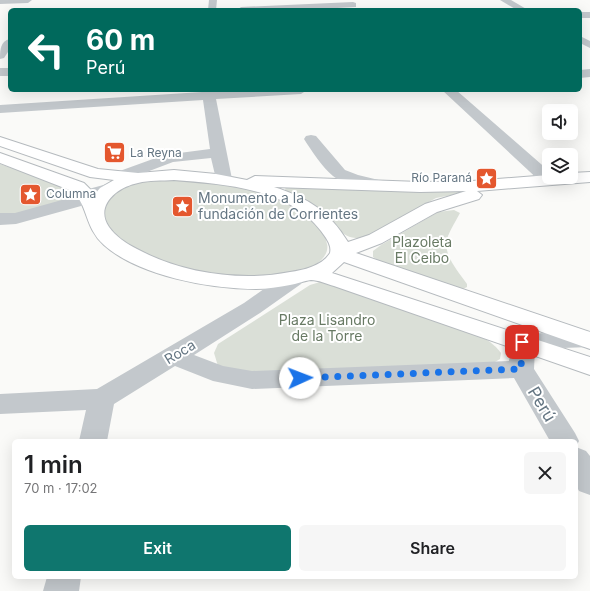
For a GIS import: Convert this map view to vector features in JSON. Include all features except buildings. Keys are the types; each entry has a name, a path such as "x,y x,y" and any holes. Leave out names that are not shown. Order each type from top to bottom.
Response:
{"main road":[{"path":"0,141 117,182 152,176 381,186 472,186 542,180"},
{"path":"0,158 78,187 87,195 98,226 111,240 130,253 154,264 181,273 246,282 302,276 326,268 340,251 365,244 428,209 459,198 483,194 590,184"},
{"path":"578,178 590,177"},
{"path":"228,180 260,188 306,207 321,217 331,229 340,251 588,340"},
{"path":"94,213 97,202 117,182"},
{"path":"302,276 341,281 590,366"}],"street":[{"path":"0,1 28,0"},
{"path":"504,0 520,8"},
{"path":"286,8 354,5"},
{"path":"0,56 8,46"},
{"path":"0,109 208,93 239,92"},
{"path":"450,92 542,175"},
{"path":"208,93 218,153 228,180"},
{"path":"311,139 339,173 352,179 381,186"},
{"path":"0,219 16,218 75,202 87,195 170,158 218,153"},
{"name":"Roca","path":"102,399 175,356 302,276"},
{"path":"175,356 210,372 234,379 252,380 521,369 522,342 588,340"},
{"name":"Perú","path":"521,369 564,439"},
{"path":"0,404 102,399 93,439"},
{"path":"578,462 590,482"},
{"path":"61,591 64,579"}],"green space":[{"path":"0,164 66,187 71,190 71,195 68,199 23,213 0,215"},
{"path":"174,179 238,187 285,202 305,213 320,227 327,244 324,257 316,264 303,271 282,274 240,276 196,271 153,258 134,248 118,236 107,225 103,217 107,199 122,189 138,183"},
{"path":"286,187 489,188 436,198 365,238 356,238 349,237 344,234 319,209 285,190"},
{"name":"Plazoleta El Ceibo","path":"454,210 460,213 448,236 446,242 447,249 455,268 467,284 467,287 463,289 379,261 373,257 373,251 381,245 438,212"},
{"name":"Plaza Lisandro de la Torre","path":"320,282 330,283 478,335 491,342 501,353 500,359 495,362 247,377 218,366 214,353 218,344 310,285"}],"place":[{"name":"La Reyna","path":"114,153"},
{"name":"Río Paraná","path":"487,178"},
{"name":"Columna","path":"31,194"},
{"name":"Monumento a la fundación de Corrientes","path":"183,206"}],"route":[{"path":"300,378 521,369 522,342"}]}
